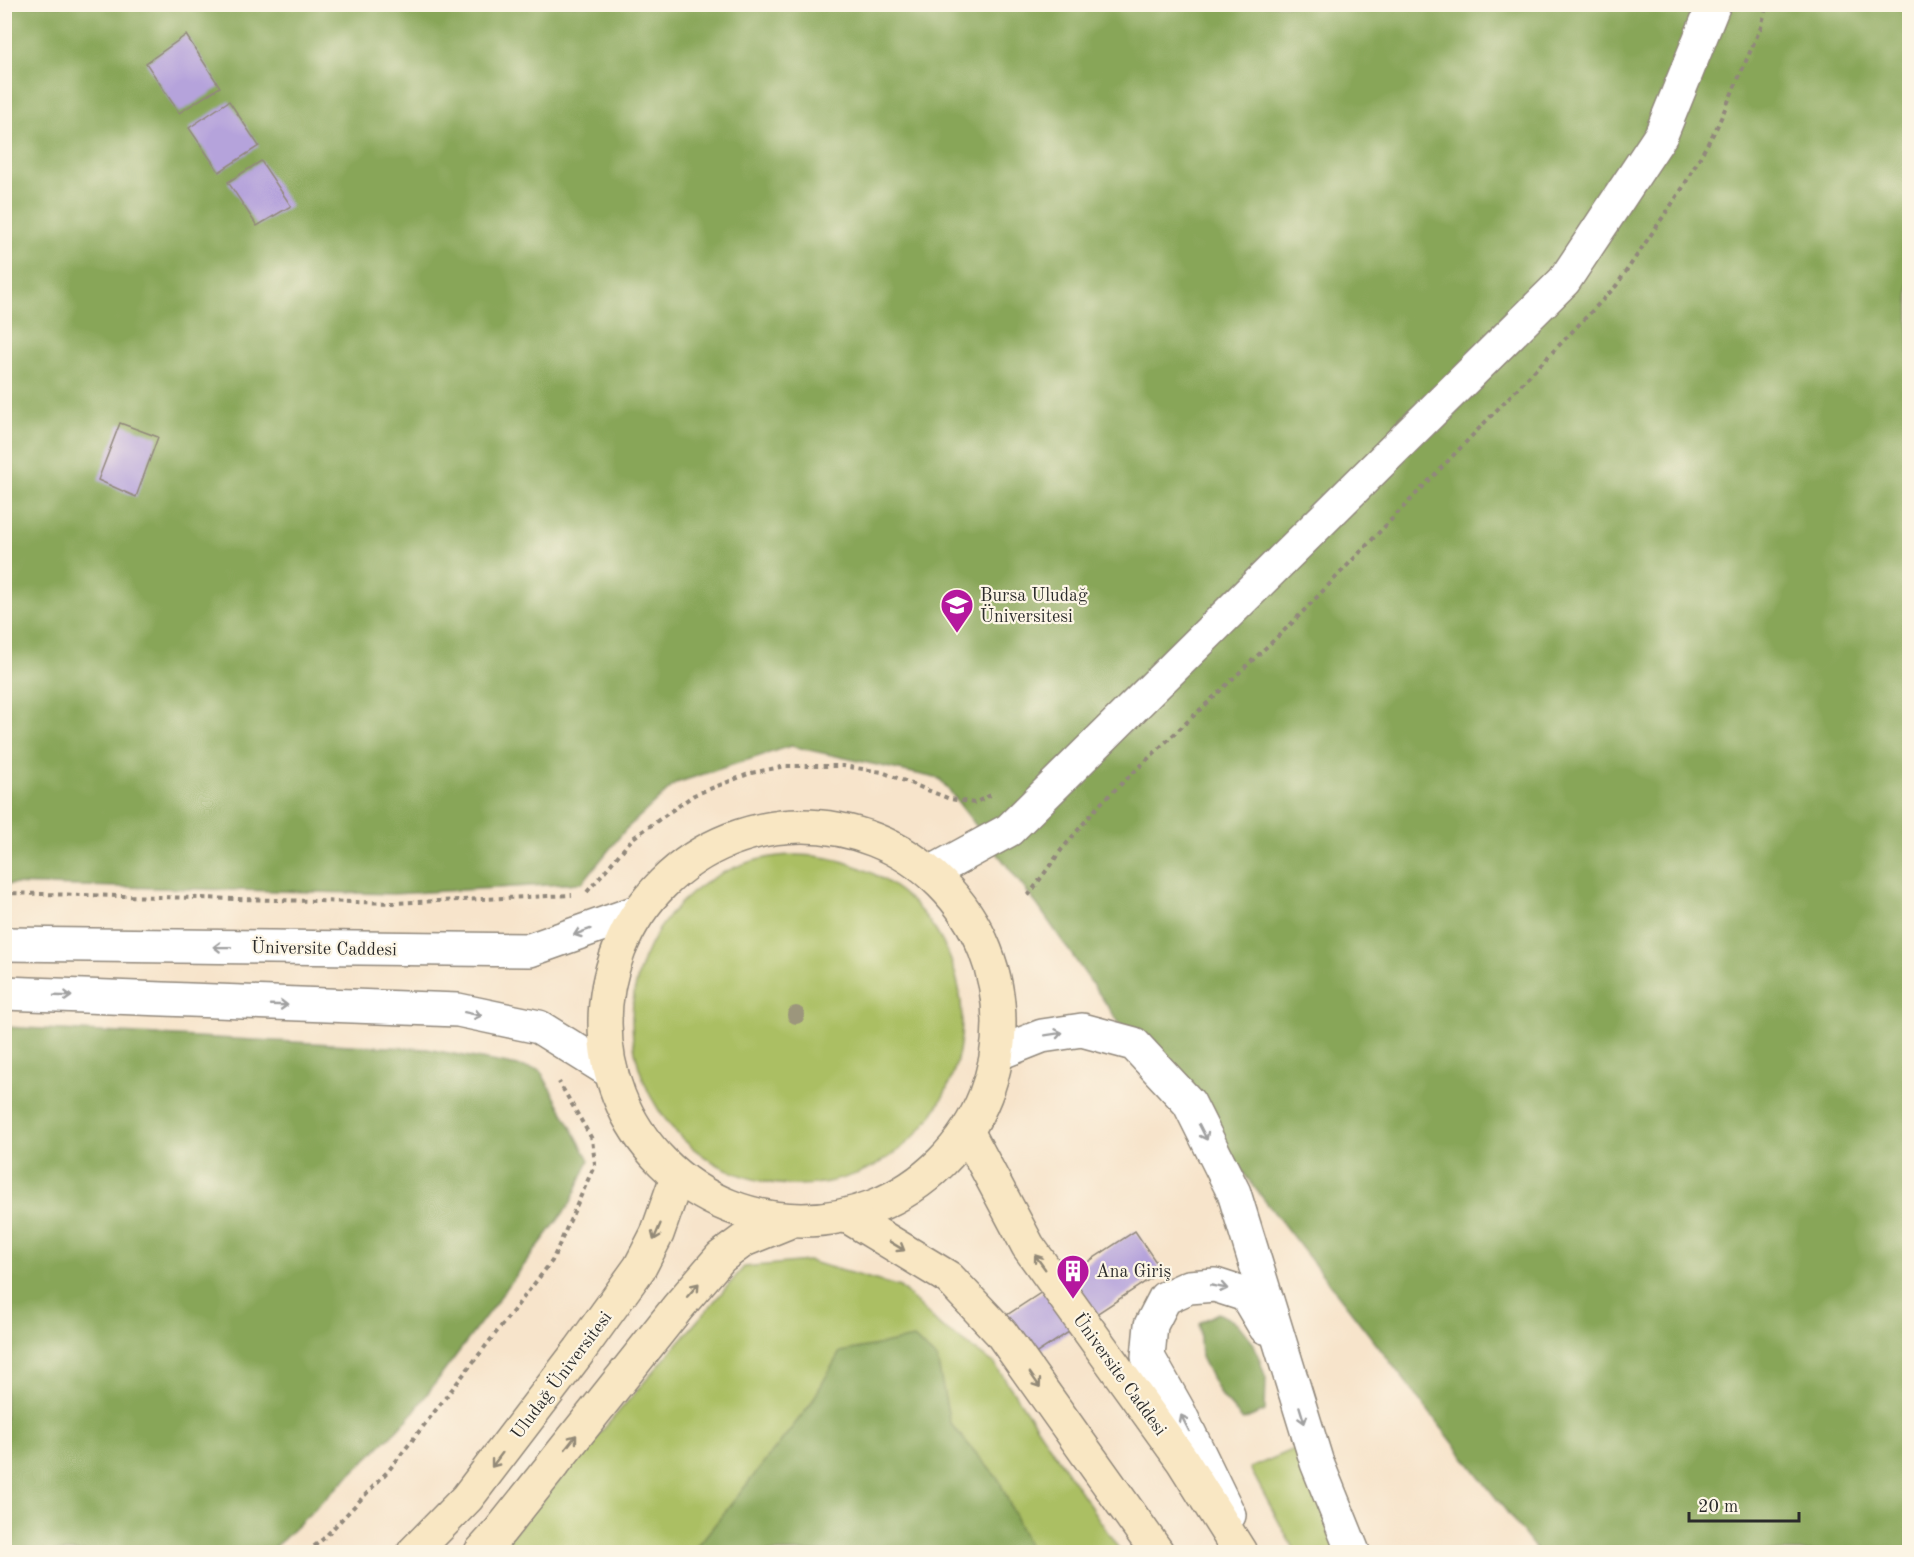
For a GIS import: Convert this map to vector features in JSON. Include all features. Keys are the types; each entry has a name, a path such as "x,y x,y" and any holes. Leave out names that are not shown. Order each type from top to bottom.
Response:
{"main road":[{"path":"481,1552 500,1532 678,1307 721,1257 744,1240 786,1223 847,1216 894,1199 935,1171 968,1133 988,1094 999,1053 998,986 975,923 932,872 874,838 809,824 743,833 683,864 637,912 613,961 603,1015 609,1070 634,1129 677,1177 735,1209 786,1223"},
{"name":"Üniversite Caddesi","path":"968,1133 1028,1246 1182,1460 1240,1552"},
{"name":"Uludağ Üniversitesi","path":"414,1552 467,1498 640,1267 657,1234 677,1177"},
{"path":"847,1216 949,1278 1001,1333 1157,1552"}],"street":[{"path":"932,872 1009,830 1564,281 1661,135 1714,4"},
{"name":"Üniversite Caddesi","path":"4,944 530,950 637,912"},
{"path":"4,993 458,1010 539,1028 609,1070"},
{"path":"999,1053 1042,1036 1082,1030 1134,1044 1188,1103 1234,1193 1317,1463 1353,1552"},
{"path":"1245,1552 1214,1480 1148,1357 1150,1325 1165,1298 1190,1287 1215,1285 1246,1295 1287,1368"}],"path":[{"path":"584,895 633,838 694,795 751,773 786,766 843,766 882,772 950,799 974,803 990,796 999,788"},
{"path":"4,893 393,903 572,895"},
{"path":"307,1552 323,1539 389,1470 552,1260 595,1164 592,1139 555,1076"}],"green space":[{"name":"Bursa Uludağ Üniversitesi","path":"5,5 1909,5 1909,1552 1538,1552 1189,1103 1134,1044 1038,906 940,779 791,746 676,783 625,830 582,883 393,894 5,884"},
{"path":"797,855 829,858 860,868 889,883 914,903 934,928 949,957 959,988 962,1020 959,1052 949,1083 934,1112 914,1137 889,1157 860,1172 829,1182 797,1185 765,1182 734,1172 705,1157 680,1137 660,1112 645,1083 635,1052 632,1020 635,988 645,957 660,928 680,903 705,883 734,868 765,858"},
{"path":"5,1027 427,1049 540,1070 589,1160 570,1204 409,1418 270,1552 5,1552"},
{"path":"808,1261 900,1287 939,1325 994,1363 1121,1552 497,1552 744,1267"},
{"path":"1218,1313 1237,1323 1254,1344 1266,1378 1265,1411 1243,1420 1219,1393 1201,1357 1199,1323"},
{"path":"914,1338 937,1359 950,1423 999,1480 1031,1552 693,1552 810,1405 840,1352"},
{"path":"1297,1448 1339,1552 1295,1552 1250,1468"}],"building":[{"path":"186,35 220,87 179,113 146,63"},
{"path":"229,101 259,146 219,172 189,128"},
{"path":"261,161 291,206 257,226 228,182"},
{"path":"120,423 158,437 136,497 98,480"},
{"name":"Ana Giriş","path":"1135,1231 1162,1271 1011,1370 984,1330"}],"place":[{"name":"Bursa Uludağ Üniversitesi","path":"957,634"},
{"name":"Ana Giriş","path":"1073,1300"}]}
